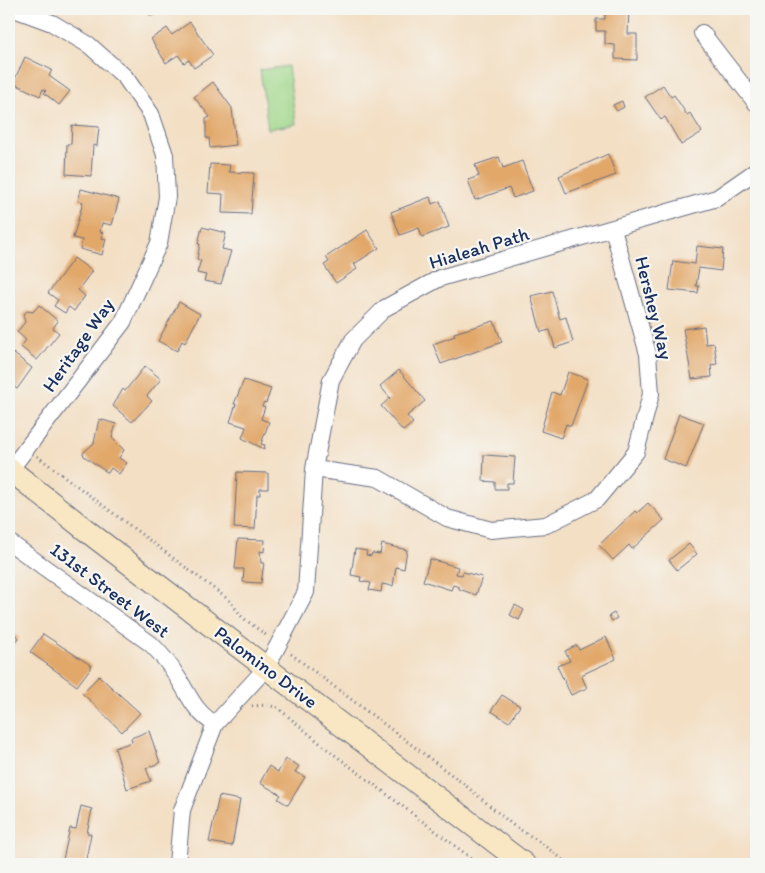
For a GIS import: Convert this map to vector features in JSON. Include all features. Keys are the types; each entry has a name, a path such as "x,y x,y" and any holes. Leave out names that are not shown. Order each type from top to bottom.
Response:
{"street":[{"name":"Heritage Way","path":"10,470 123,322 159,243 167,197 165,155 151,114 125,77 89,45 52,22 14,9"},
{"path":"702,33 756,103"},
{"name":"Hialeah Path","path":"266,668 306,592 314,469 331,380 353,340 385,308 440,278 717,198 756,171"},
{"name":"Hershey Way","path":"314,469 378,478 447,518 491,530 546,525 597,499 636,452 650,394 648,354 613,229"},
{"name":"Palomino Drive","path":"10,470 524,864"},
{"name":"131st Street West","path":"9,542 151,644 167,660 191,702 205,718 215,724"},
{"path":"177,864 182,810 215,724 234,706 266,668"}],"path":[{"path":"234,706 267,705 278,708 326,749 480,864"}],"green space":[{"path":"288,66 296,124 268,129 260,70"}],"building":[{"path":"142,9 158,9 152,16"},
{"path":"605,9 629,9 628,34 637,34 637,60 615,59 615,45 605,44 605,31 596,31 596,19 605,19"},
{"path":"190,22 213,55 194,68 189,60 184,63 178,55 166,63 151,39 167,28 172,35"},
{"path":"25,57 52,70 49,76 70,91 59,105 44,93 46,91 43,89 40,96 13,83"},
{"path":"213,82 232,108 236,145 210,148 209,138 206,138 206,119 210,117 194,97"},
{"path":"663,85 671,97 674,95 687,115 690,113 702,132 681,145 665,117 661,120 645,97"},
{"path":"622,101 624,107 617,111 613,105"},
{"path":"72,125 99,127 97,146 93,145 91,176 66,174 67,144 71,144"},
{"path":"608,154 616,175 566,193 559,176"},
{"path":"499,157 503,168 522,161 533,191 513,198 509,188 475,200 468,180 479,176 475,165"},
{"path":"210,164 230,165 229,172 254,173 251,214 222,213 223,194 208,193"},
{"path":"81,189 119,199 112,225 102,223 100,232 103,233 102,238 106,239 102,255 80,249 82,240 73,238 83,202 78,201"},
{"path":"430,197 432,204 440,201 449,227 422,237 419,228 400,235 391,212"},
{"path":"202,227 226,233 222,249 231,251 221,284 204,281 206,275 197,273 201,260 197,259"},
{"path":"367,230 379,248 354,264 357,269 336,283 324,265 329,262 326,257"},
{"path":"697,246 723,249 721,271 699,268 696,286 699,286 698,293 669,290 673,261 695,264"},
{"path":"74,258 92,271 78,290 85,296 74,311 69,307 65,313 54,306 58,300 48,293"},
{"path":"552,291 560,319 566,317 573,342 555,348 550,330 541,332 531,296"},
{"path":"179,302 200,314 185,343 182,341 177,351 158,341"},
{"path":"39,305 58,321 53,328 59,333 37,360 21,347 26,340 17,332 25,322 23,315 27,311 33,312"},
{"path":"494,321 502,342 441,364 433,344 455,336 454,333"},
{"path":"704,326 706,344 714,343 717,364 711,365 712,377 692,379 683,329"},
{"path":"13,353 32,368 17,389 9,383 9,358"},
{"path":"145,366 161,379 147,396 152,401 132,422 113,406 123,389 125,391"},
{"path":"399,370 425,401 407,416 413,423 403,431 381,406 390,398 380,386"},
{"path":"568,372 588,379 571,426 566,424 561,438 541,431 552,392 560,395"},
{"path":"244,380 271,389 266,403 264,402 262,406 265,407 261,419 269,422 261,444 265,445 264,449 242,438 246,427 230,422 236,404 234,404"},
{"path":"679,414 704,423 686,468 663,459"},
{"path":"99,419 116,424 112,438 124,450 119,458 127,463 119,474 111,468 108,473 84,456 83,453 94,443"},
{"path":"484,455 515,457 513,483 507,483 507,489 495,489 495,482 483,481"},
{"path":"237,472 268,473 268,489 260,489 260,495 257,495 255,529 234,528"},
{"path":"648,503 664,520 632,549 629,545 613,560 599,545 635,511 637,513"},
{"path":"238,539 265,540 264,552 260,551 261,563 264,563 261,583 243,582 244,569 235,569"},
{"path":"382,544 407,550 404,569 396,567 393,586 382,584 381,592 369,590 371,583 360,581 361,577 351,575 355,549 367,551 366,555 371,556 372,553 380,554"},
{"path":"689,544 697,554 677,570 669,560"},
{"path":"430,559 458,567 456,574 462,575 463,572 482,577 476,595 453,585 451,590 423,581"},
{"path":"515,605 524,610 519,620 510,615"},
{"path":"614,613 617,618 612,621 609,616"},
{"path":"9,630 19,638 9,651"},
{"path":"43,634 92,666 77,686 30,652"},
{"path":"606,637 616,659 581,675 587,688 571,695 557,666 570,661 565,651 577,645 579,650"},
{"path":"99,676 140,713 122,732 82,693"},
{"path":"502,695 520,706 509,722 491,711"},
{"path":"149,731 160,763 146,768 151,781 127,789 115,748 132,742 131,738"},
{"path":"286,759 299,766 295,772 305,777 288,805 278,799 281,795 260,783 269,766 278,772"},
{"path":"219,796 240,800 232,846 209,842"},
{"path":"81,806 92,809 87,833 91,834 85,864 62,864 70,828 76,829"}]}
